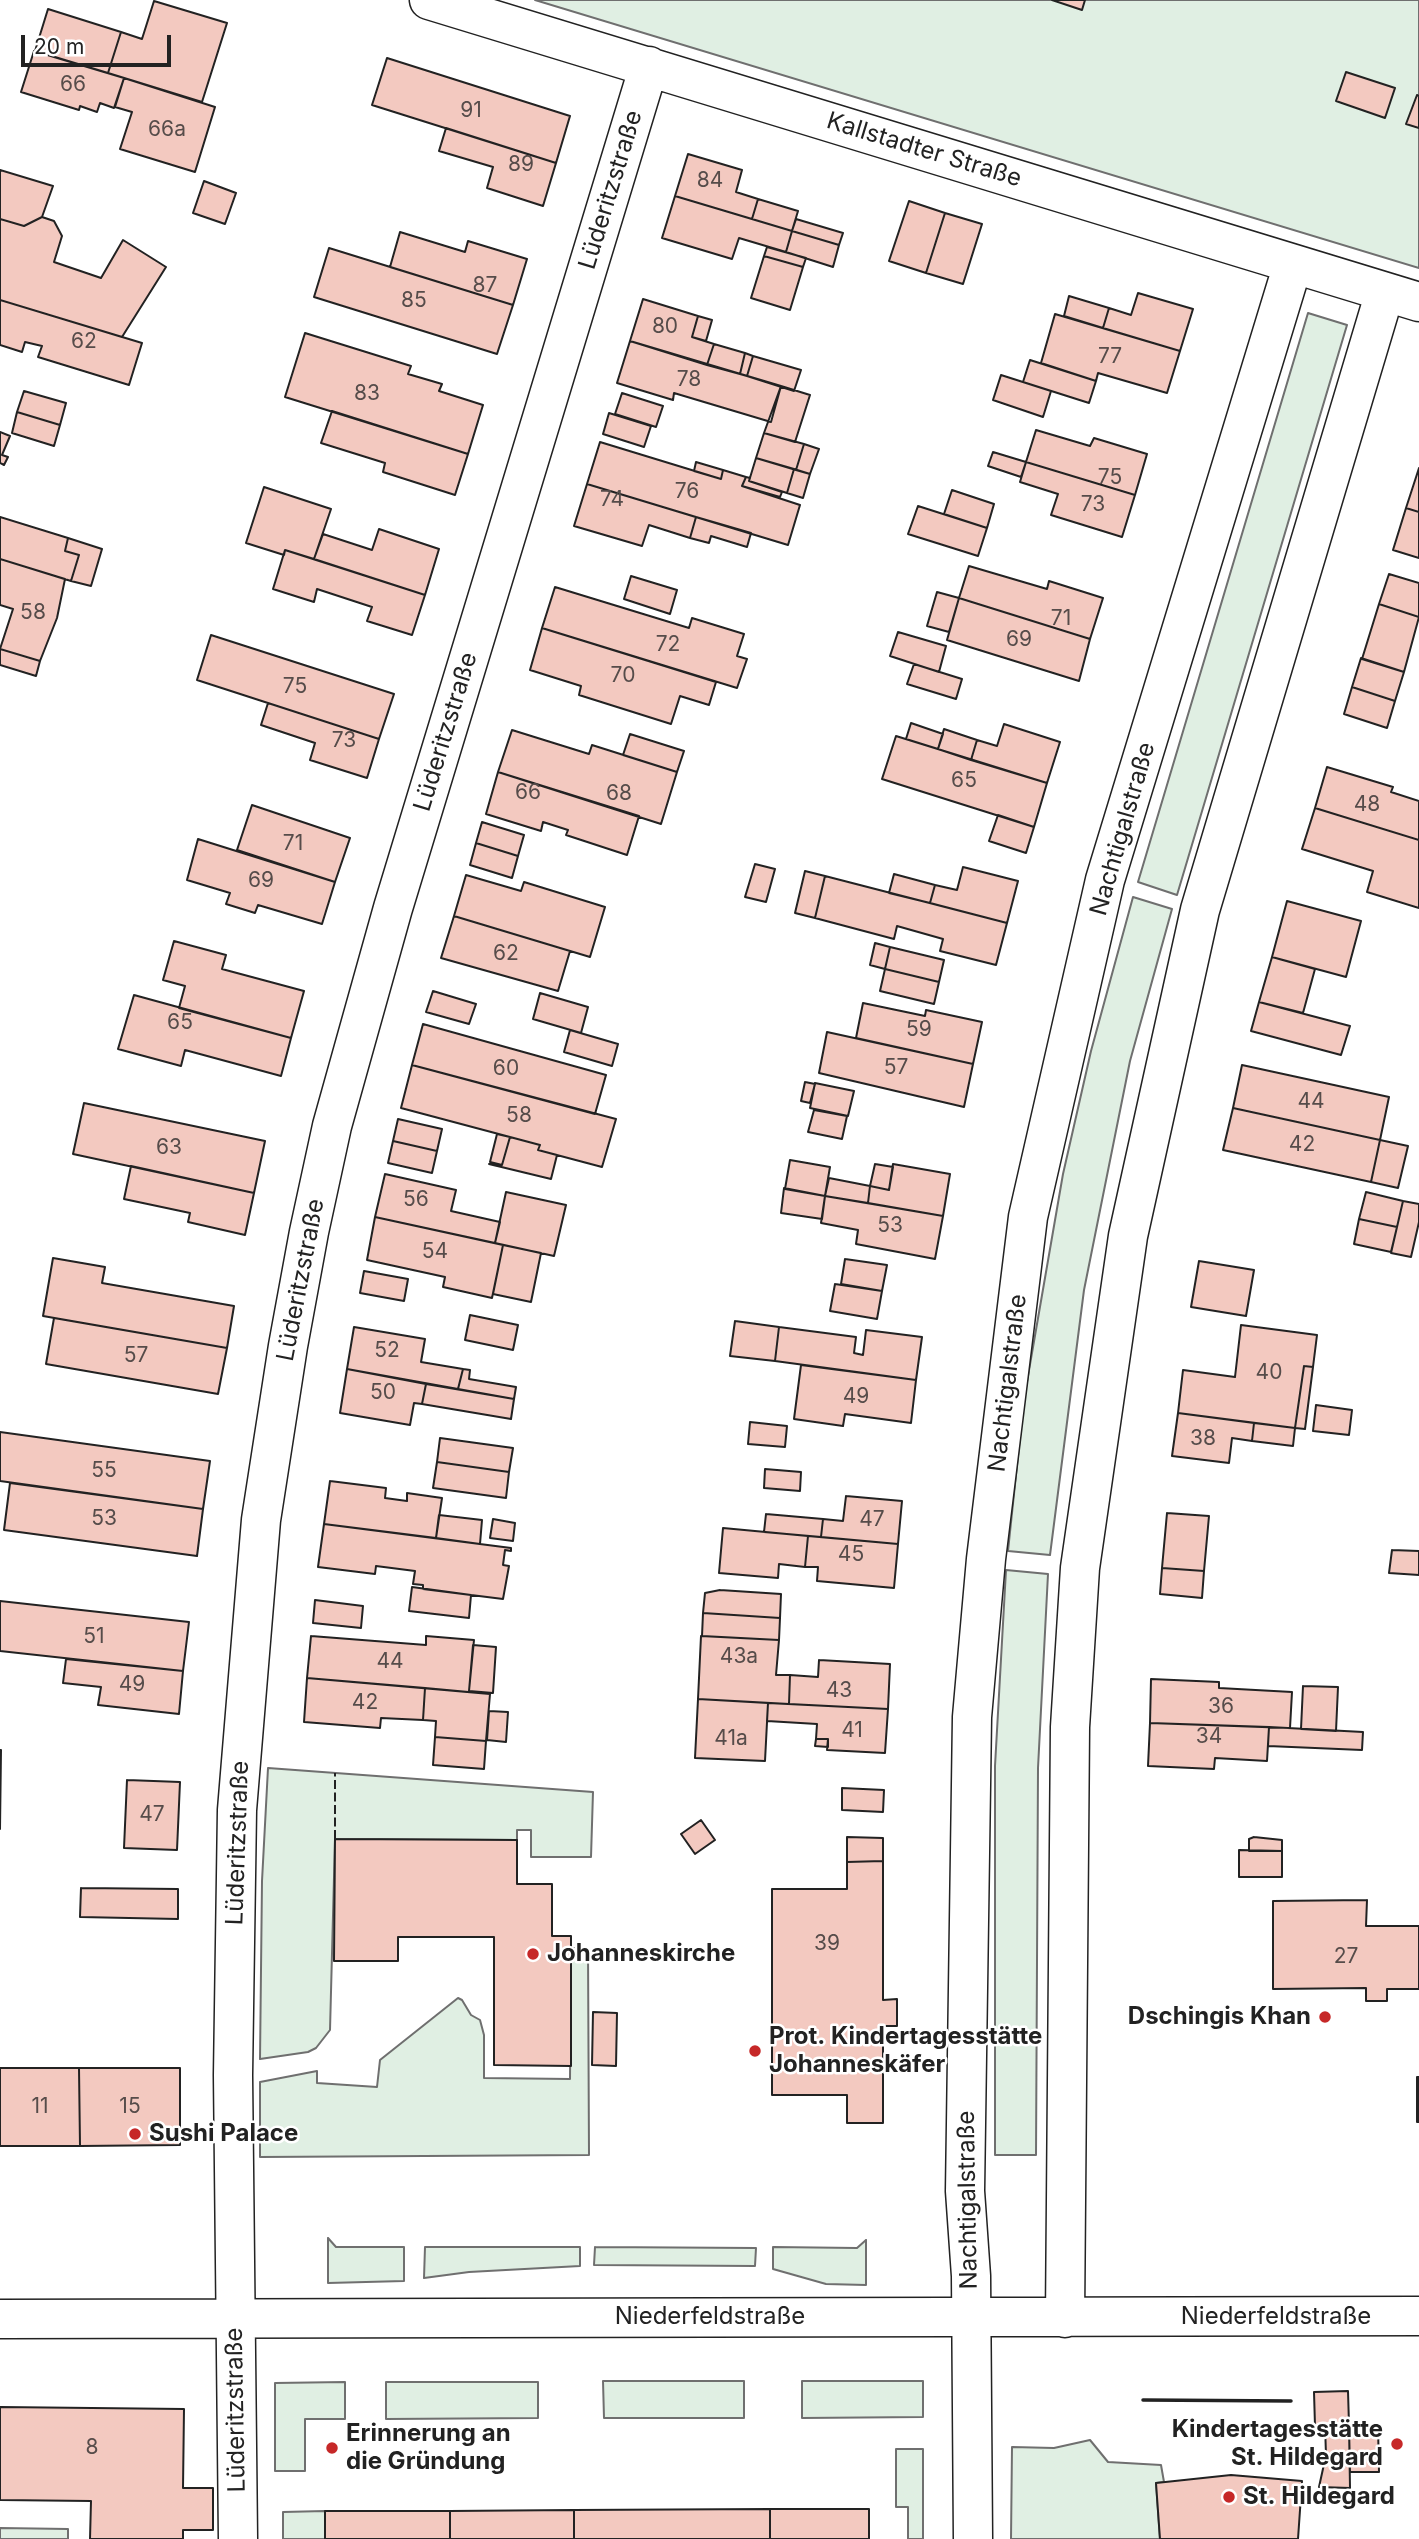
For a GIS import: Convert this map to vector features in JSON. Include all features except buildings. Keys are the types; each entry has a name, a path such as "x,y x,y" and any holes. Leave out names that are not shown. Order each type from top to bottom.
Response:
{"street":[{"name":"Kallstadter Straße","path":"429,0 1402,297"},
{"name":"Lüderitzstraße","path":"238,2539 235,2319 236,1866 244,1698 261,1520 309,1232 332,1126 393,908 649,66"},
{"name":"Nachtigalstraße","path":"973,2539 965,2178 972,1717 986,1559 1028,1217 1105,880 1293,264"},
{"path":"1065,2318 1070,1727 1080,1567 1128,1236 1200,909 1402,297"},
{"name":"Niederfeldstraße","path":"0,2319 1419,2316"}],"green space":[{"path":"535,0 1419,0 1419,268"},
{"path":"1308,313 1347,325 1177,895 1138,882"},
{"path":"1133,897 1172,909 1130,1061 1084,1290 1050,1555 1008,1551 1024,1399 1063,1174 1091,1051"},
{"path":"1006,1570 1048,1574 1038,1768 1036,2155 995,2155 995,1766"},
{"path":"268,1768 593,1792 591,1857 531,1857 531,1830 517,1830 517,1840 335,1839 330,2030 316,2048 308,2052 260,2059 262,1881"},
{"path":"571,1948 588,1948 589,2155 260,2157 260,2082 317,2071 317,2083 377,2087 380,2060 458,1998 471,2015 480,2020 484,2035 484,2078 570,2079"},
{"path":"328,2238 336,2247 404,2247 404,2281 328,2283"},
{"path":"866,2240 866,2285 826,2284 773,2269 773,2247 857,2248"},
{"path":"425,2247 580,2247 580,2266 469,2272 424,2278"},
{"path":"595,2247 756,2248 755,2266 594,2265"},
{"path":"603,2381 744,2381 744,2418 604,2418"},
{"path":"802,2381 923,2381 923,2417 802,2418"},
{"path":"345,2382 345,2419 305,2419 305,2471 275,2471 275,2383"},
{"path":"386,2382 538,2382 538,2418 386,2419"},
{"path":"1090,2440 1108,2462 1161,2465 1164,2482 1156,2483 1160,2539 1011,2539 1012,2447 1054,2448"},
{"path":"896,2449 923,2449 923,2539 908,2539 908,2507 896,2507"},
{"path":"325,2511 325,2539 283,2539 283,2512"},
{"path":"0,2528 68,2529 68,2539 0,2539"}],"fence":[{"path":"335,1773 335,1839"}],"wall":[{"path":"1143,2400 1291,2401"}],"place":[{"name":"Johanneskirche","path":"533,1954"},
{"name":"Dschingis Khan","path":"1325,2017"},
{"name":"Prot. Kindertagesstätte Johanneskäfer","path":"755,2051"},
{"name":"Sushi Palace","path":"135,2134"},
{"name":"Kindertagesstätte St. Hildegard","path":"1397,2444"},
{"name":"Erinnerung an die Gründung","path":"332,2448"},
{"name":"St. Hildegard","path":"1229,2497"}]}
